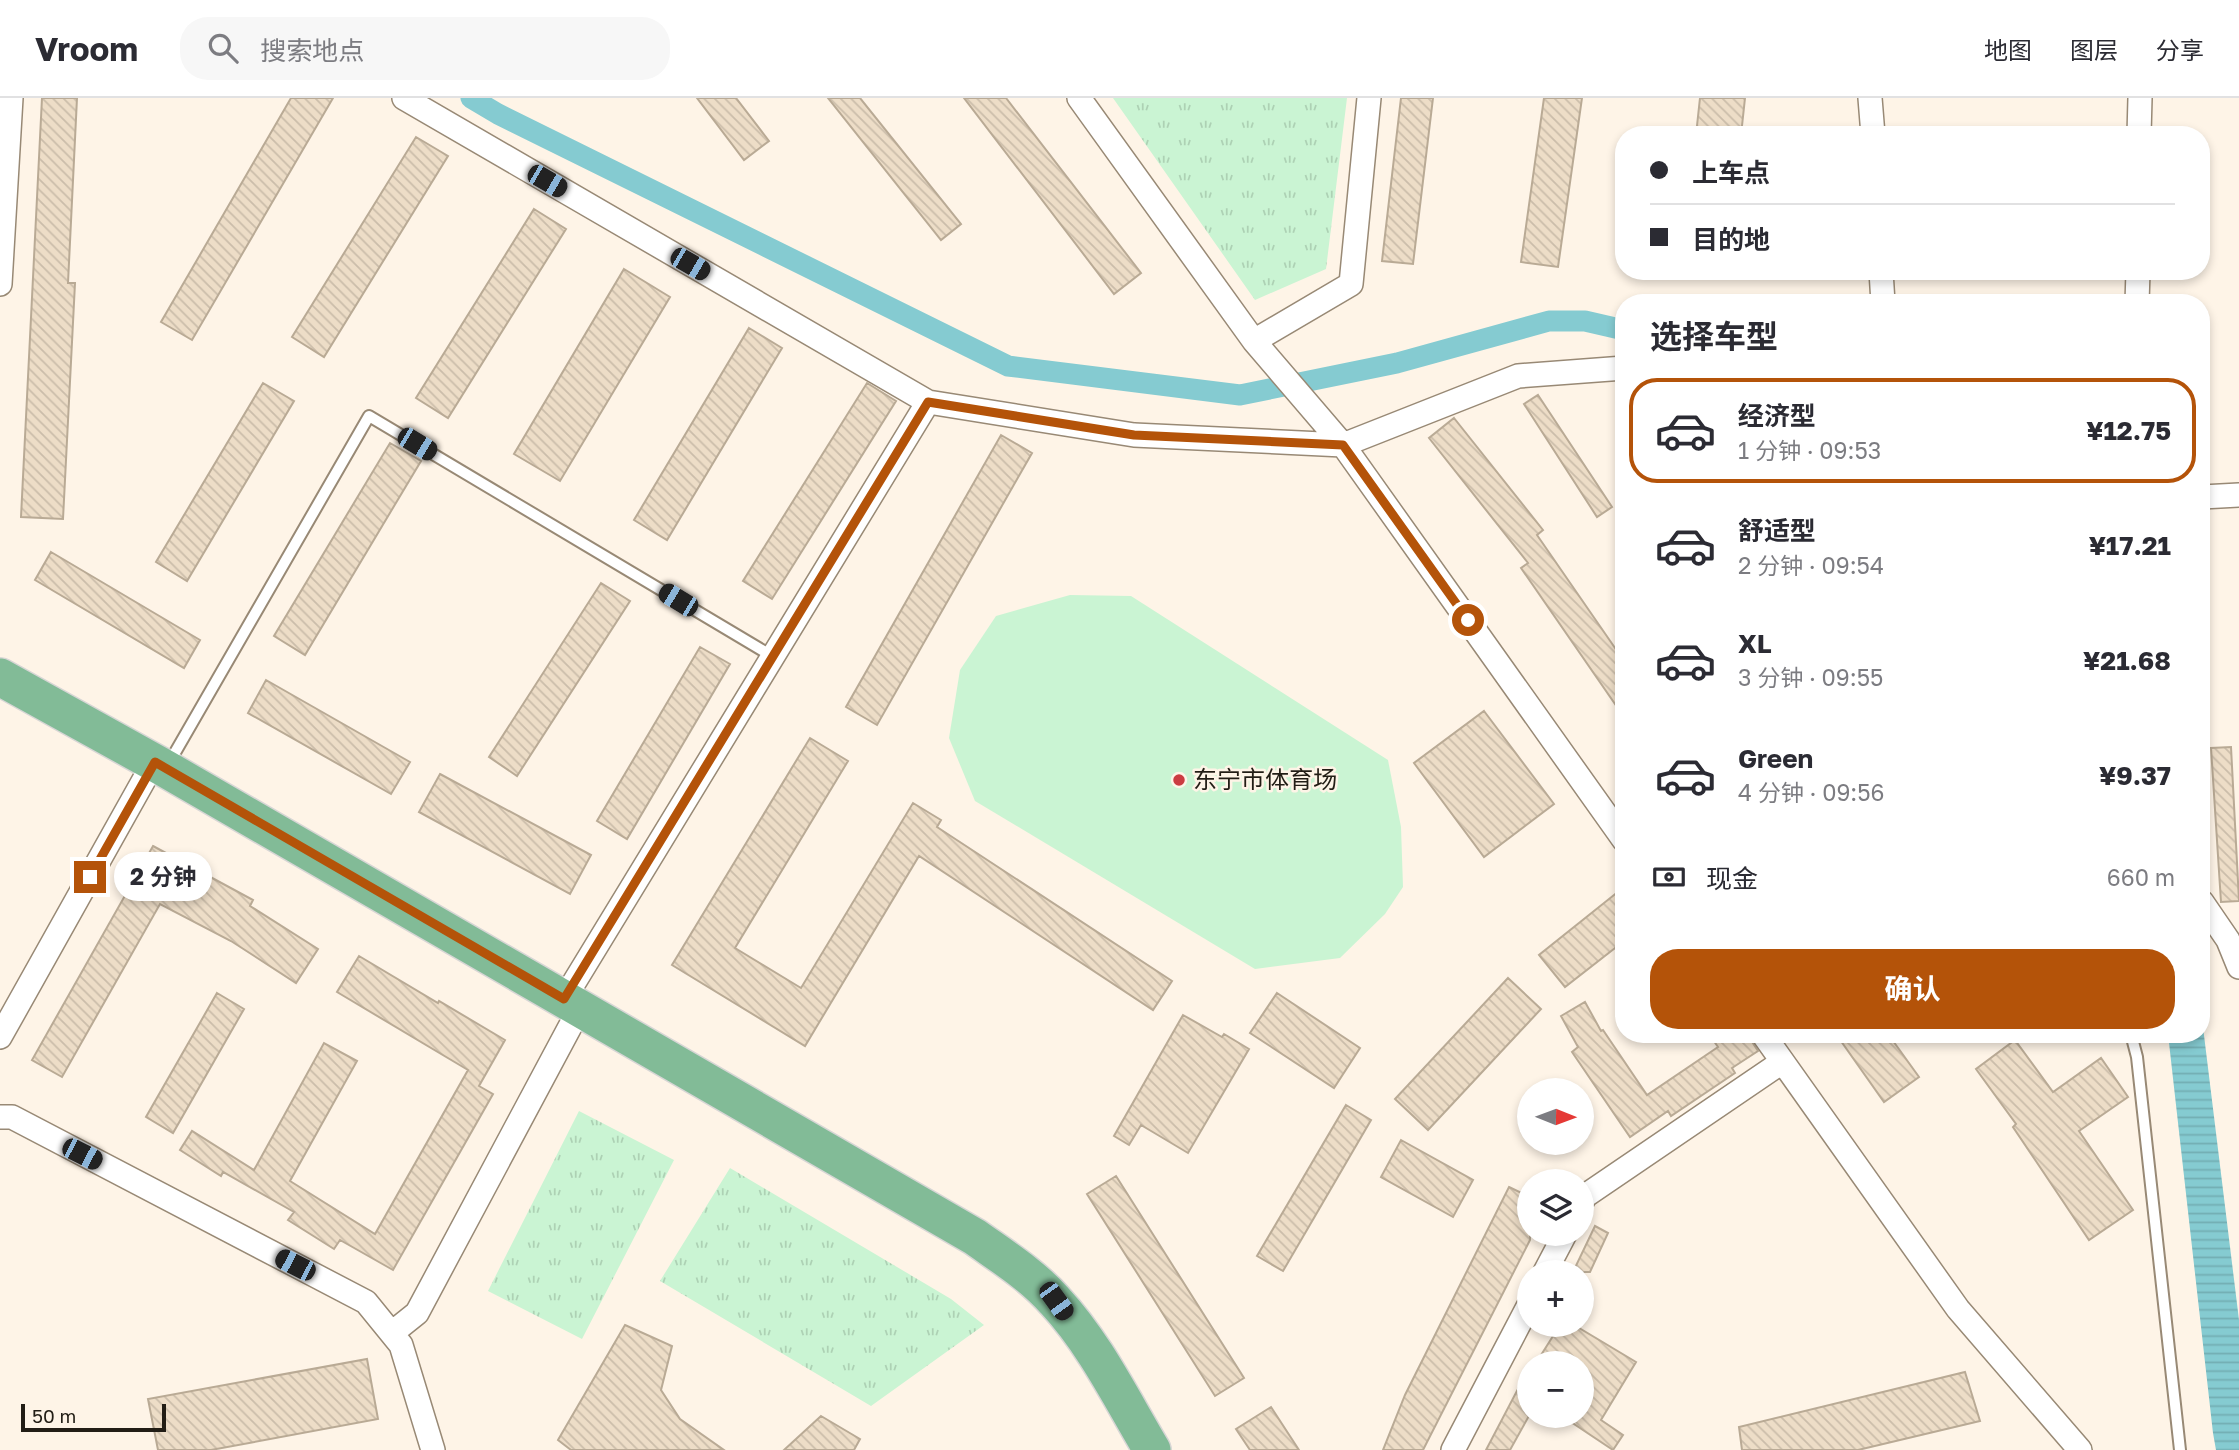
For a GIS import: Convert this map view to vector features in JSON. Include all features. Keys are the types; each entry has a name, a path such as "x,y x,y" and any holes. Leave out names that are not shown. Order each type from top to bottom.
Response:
{"highway":[{"path":"0,677 160,766 975,1237 1026,1273 1056,1301 1088,1345 1152,1450"}],"street":[{"path":"0,284 11,98"},
{"path":"404,98 928,402 1134,435 1343,445 1518,376 1615,369"},
{"path":"1079,98 1257,345 1343,445 1615,827"},
{"path":"1257,345 1351,284 1369,98"},
{"path":"1870,98 1872,126"},
{"path":"2139,126 2140,98"},
{"path":"392,1333 417,1313 572,1004 772,656 928,402"},
{"path":"2210,497 2239,495"},
{"path":"0,1037 160,766"},
{"path":"2210,914 2228,940 2239,967"},
{"path":"1769,1043 1958,1309 2080,1450"},
{"path":"1594,1190 1782,1062"},
{"path":"0,1117 12,1117 366,1302 401,1345 433,1450"},
{"path":"1453,1450 1517,1328"}],"lane":[{"path":"160,766 369,416 772,656"},
{"path":"2133,1043 2180,1450"}],"green space":[{"path":"1113,98 1347,98 1326,269 1255,300"},
{"name":"东宁市体育场","path":"1070,595 1131,596 1388,760 1401,827 1403,887 1385,914 1340,958 1255,969 975,801 949,738 960,670 996,616"},
{"path":"579,1111 674,1160 582,1339 488,1291"},
{"path":"730,1168 951,1299 984,1325 871,1406 660,1281"}],"water":[{"path":"2169,1043 2205,1043 2239,1320 2239,1450 2216,1450"}],"building":[{"path":"42,98 77,98 68,283 75,283 63,519 21,517"},
{"path":"291,98 333,98 192,340 161,322"},
{"path":"697,98 736,98 769,141 744,160"},
{"path":"828,98 860,98 961,224 941,240"},
{"path":"964,98 1006,98 1141,273 1114,294"},
{"path":"1401,98 1433,98 1413,264 1382,261"},
{"path":"1544,98 1582,98 1558,267 1521,262"},
{"path":"1700,98 1745,98 1742,126 1697,126"},
{"path":"416,137 448,156 324,357 292,337"},
{"path":"534,209 566,229 448,418 416,398"},
{"path":"624,269 670,297 560,481 514,454"},
{"path":"749,328 782,348 667,540 634,520"},
{"path":"263,383 294,401 187,581 156,562"},
{"path":"867,383 896,401 772,599 743,581"},
{"path":"1538,395 1612,507 1597,517 1524,404"},
{"path":"1454,418 1543,530 1537,535 1615,648 1615,704 1521,568 1528,563 1429,438"},
{"path":"1001,435 1032,453 877,725 846,707"},
{"path":"390,443 421,461 305,655 274,636"},
{"path":"51,552 200,640 184,668 35,580"},
{"path":"601,583 630,601 517,776 489,757"},
{"path":"700,647 730,664 627,839 597,821"},
{"path":"266,680 410,762 391,794 248,713"},
{"path":"1484,711 1554,804 1484,857 1414,763"},
{"path":"810,738 848,761 735,948 801,988 913,803 941,820 937,827 1172,981 1153,1010 919,856 805,1046 672,965"},
{"path":"2231,747 2239,901 2221,902 2211,748"},
{"path":"440,774 591,855 570,894 419,812"},
{"path":"153,846 253,900 250,906 318,949 296,983 231,941 160,904 62,1077 32,1060"},
{"path":"1615,894 1615,948 1565,987 1539,955"},
{"path":"359,956 505,1040 479,1086 493,1094 393,1270 340,1240 334,1249 288,1220 294,1212 223,1172 221,1176 180,1150 192,1131 254,1170 324,1043 357,1061 290,1181 375,1234 468,1070 337,992"},
{"path":"1508,978 1541,1009 1428,1130 1395,1099"},
{"path":"217,993 244,1009 173,1133 146,1117"},
{"path":"1277,993 1360,1048 1334,1088 1250,1033"},
{"path":"1585,1002 1601,1031 1603,1030 1647,1095 1718,1047 1715,1043 1753,1043 1758,1051 1732,1068 1735,1073 1671,1116 1668,1111 1630,1137 1594,1084 1594,1078 1590,1078 1572,1052 1578,1047 1561,1016"},
{"path":"1183,1015 1249,1049 1188,1153 1141,1125 1129,1145 1114,1136"},
{"path":"1842,1043 1894,1043 1919,1077 1884,1102"},
{"path":"2011,1043 2017,1043 2053,1092 2101,1058 2128,1097 2079,1131 2133,1210 2089,1240 2013,1127 2016,1124 1976,1069"},
{"path":"1346,1105 1371,1120 1283,1271 1257,1256"},
{"path":"1401,1140 1473,1180 1453,1217 1381,1177"},
{"path":"1116,1176 1244,1378 1215,1396 1087,1194"},
{"path":"1509,1187 1517,1191 1517,1246 1527,1246 1520,1260 1517,1260 1517,1266 1423,1450 1383,1450 1405,1395"},
{"path":"1595,1226 1608,1233 1594,1263 1594,1260 1579,1260 1585,1246 1594,1246"},
{"path":"625,1325 672,1346 661,1390 680,1419 724,1450 571,1450 558,1440"},
{"path":"1552,1337 1594,1337 1636,1362 1601,1420 1623,1435 1613,1450 1580,1428 1594,1428 1594,1351 1544,1351"},
{"path":"367,1359 378,1419 211,1450 158,1450 148,1399"},
{"path":"1965,1372 1980,1421 1858,1450 1742,1450 1739,1427"},
{"path":"1517,1391 1517,1428 1522,1428 1510,1450 1486,1450"},
{"path":"1271,1407 1299,1450 1250,1450 1236,1429"},
{"path":"821,1416 860,1439 854,1450 784,1450"}],"waterway":[{"path":"471,98 498,114 1008,366 1240,395 1397,363 1549,321 1585,321 1615,328"}],"place":[{"name":"东宁市体育场","path":"1179,780"}],"route":[{"path":"90,877 155,762 564,999 928,402 1134,435 1343,445 1468,620"}]}
